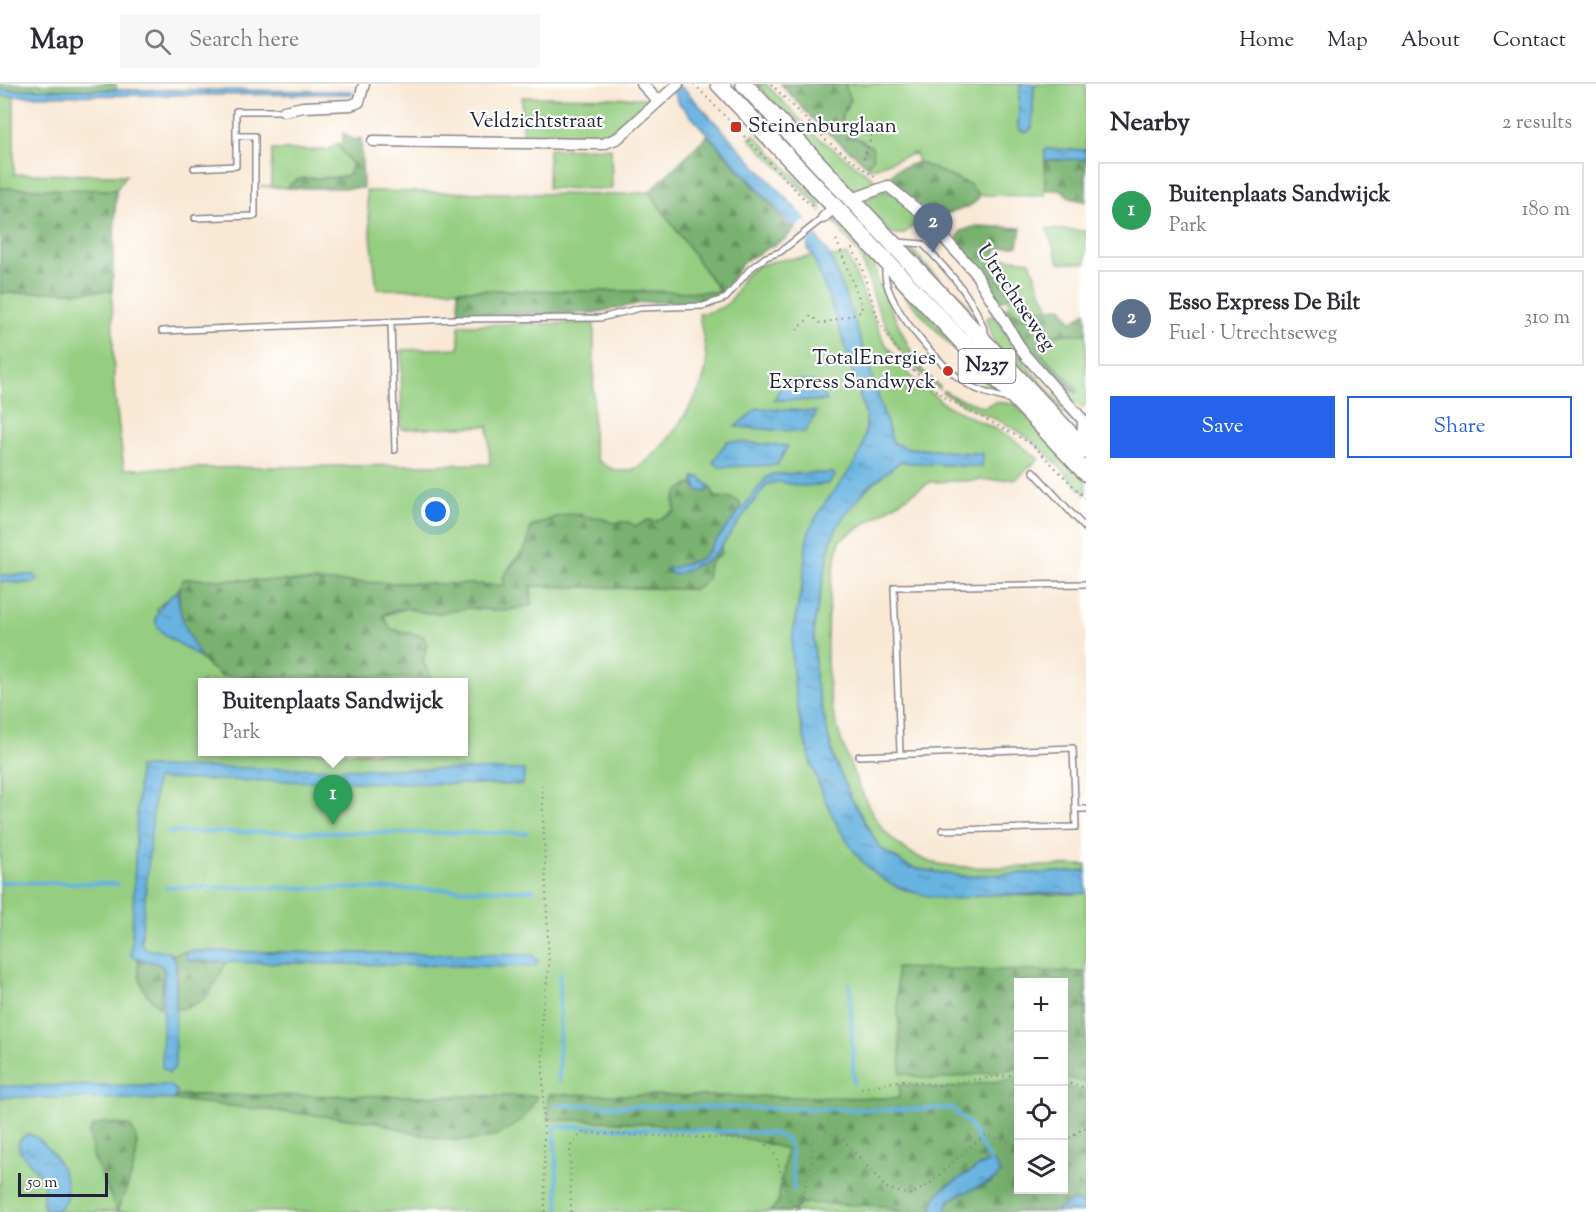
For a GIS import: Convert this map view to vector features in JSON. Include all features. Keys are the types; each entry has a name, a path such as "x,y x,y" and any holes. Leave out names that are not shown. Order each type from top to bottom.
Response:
{"main road":[{"name":"N237","path":"719,84 829,212 887,260 1086,472"},
{"name":"Utrechtseweg","path":"744,84 1084,450"}],"street":[{"path":"284,111 303,106 351,105 359,102 364,84"},
{"path":"642,84 658,101"},
{"name":"Veldzichtstraat","path":"373,141 603,144 618,138 674,88"},
{"path":"852,200 888,186"},
{"name":"Utrechtseweg","path":"888,186 919,211 968,264 1024,355 1083,420 1084,450"}],"lane":[{"path":"194,168 236,166 236,111 284,111"},
{"path":"195,218 255,216 255,136 236,136"},
{"path":"162,331 455,320 601,318 640,308 717,303 731,293 750,269 766,257 780,252 829,212"},
{"path":"887,260 883,274 888,291 921,341 966,384 996,396 1020,402"},
{"path":"391,323 395,450"},
{"path":"1034,471 1086,529"},
{"path":"900,752 894,587 1086,584"},
{"path":"859,756 900,752 1073,748 1076,827 942,830"},
{"path":"1075,809 1086,809"}],"path":[{"path":"771,84 837,150 888,186"},
{"path":"864,159 872,134"},
{"path":"797,330 811,316 821,324 861,312 862,306 836,239"},
{"path":"542,785 549,966 542,1014 544,1212"},
{"path":"861,1088 904,1080 936,1085 1014,1075"},
{"path":"1068,1083 1086,1088"},
{"path":"1066,1140 1086,1127"},
{"path":"799,1212 812,1161 811,1142 822,1129 845,1141 886,1188 909,1195 930,1184 976,1141 986,1135 1014,1145"},
{"path":"571,1212 570,1147 581,1133 608,1132 762,1140 774,1154 781,1181 792,1204 799,1212"}],"green space":[{"path":"0,84 116,84 116,89 0,89"},
{"path":"757,84 766,84 816,136 878,182 878,185 855,193"},
{"path":"781,84 845,84 851,100 842,114 841,124 849,134 872,147 874,157 867,165 817,124"},
{"path":"845,84 1020,84 1018,126 1032,128 1034,84 1086,84 1086,150 1045,150 1045,196 979,195 969,184 918,162 915,153 870,169 867,165 871,161 865,142 849,134 841,124 842,114 848,107"},
{"path":"0,96 14,96 14,174 126,175 116,190 0,188"},
{"path":"522,97 647,99 610,131 603,134 522,134"},
{"path":"343,133 354,140 361,138 363,188 287,188 300,179 344,177 351,173 352,165 337,144 343,143"},
{"path":"754,134 819,202 821,209 749,138"},
{"path":"708,135 789,226 796,227 785,239 744,261 719,296 706,303 646,302 593,313 459,315 458,290 720,292 649,192"},
{"path":"337,144 352,165 347,176 298,179 287,188 260,186 271,186 272,150 328,150"},
{"path":"611,148 612,189 548,188 549,149"},
{"path":"1086,159 1086,202 1070,198 1062,190 1045,190 1045,160"},
{"path":"918,162 969,184 979,195 977,199 965,208 945,214 940,223 887,179 896,170"},
{"path":"0,188 116,190 112,291 0,293"},
{"path":"366,191 615,195 649,192 721,292 377,289"},
{"path":"884,191 895,194 923,219 903,234 892,234 864,205 863,200"},
{"path":"832,219 836,220 874,256 877,280 911,351 923,365 921,369 940,387 939,389 913,366 895,343 879,312 860,255"},
{"path":"976,226 1021,228 1018,245 996,249 996,257 989,266 1011,295 999,303 957,239 961,231"},
{"path":"1047,229 1086,231 1086,263 1059,263"},
{"path":"911,249 950,291 956,291 970,307 970,318 907,250"},
{"path":"847,255 884,342 913,379 946,405 1007,435 1039,459 1016,479 930,482 840,540 828,614 827,652 832,704 849,762 866,800 883,829 903,848 927,861 942,865 982,868 1086,865 1086,871 962,876 906,865 880,848 852,800 834,759 815,680 814,625 831,540 841,520 868,487 900,462 982,467 983,454 907,448 893,443 853,317 831,257"},
{"path":"813,256 836,317 866,416 862,451 854,468 836,490 804,575 794,624 794,679 800,722 811,764 831,809 912,892 953,899 983,894 1026,896 1086,893 1086,1212 0,1212 0,582 34,583 34,575 0,575 0,293 112,291 114,387 124,469 490,464 488,426 401,429 402,350 459,348 459,325 594,323 593,443 597,460 613,469 626,471 642,465 665,443 695,398 706,366 699,314 725,305 731,300 749,272 764,264","holes":["785,379 826,401 774,400","694,477 709,485 715,497 727,500 722,538 696,589 530,586 505,611 467,608 426,613 407,608 383,616 386,626 417,637 427,644 422,658 426,668 221,676 184,645 169,638 157,608 178,590 184,579 506,585 510,566 529,544 530,528 536,524 581,514 613,523 621,522 635,526 649,520 657,521 675,511 674,499 687,485 694,484"]},
{"path":"996,257 1030,261 1040,290 1050,308 1037,309 1024,318 1008,307 1010,294 988,267"},
{"path":"895,277 997,390 991,389 981,379 891,281"},
{"path":"1008,307 1024,318 1037,309 1062,307 1072,322 1086,311 1086,334 1058,334 1038,346 1038,350 1078,393 1053,378 1033,359 1002,310"},
{"path":"994,314 1025,364 1074,419 1075,424 994,343 987,318"},
{"path":"1058,334 1086,334 1086,404 1082,409 1052,380 1075,392 1077,388 1038,350 1038,346"},
{"path":"944,390 952,396 984,407 995,402 1015,404 1086,481 1086,495 1052,459 1024,435 1004,423 959,403 942,392"},
{"path":"694,484 697,490 706,492 711,488 715,497 733,498 740,503 737,519 722,538 721,554 709,564 707,579 696,589 531,586 532,605 505,611 467,608 442,613 426,613 407,608 395,610 383,616 391,629 423,636 427,644 423,662 432,678 221,676 200,657 189,639 179,608 180,588 184,579 505,585 503,578 527,545 530,528 555,517 572,513 589,519 598,517 614,523 629,522 635,526 649,520 657,521 675,511 675,500 680,490"},
{"path":"189,951 186,954 187,960 226,962 208,995 194,1005 175,1009 177,964 172,954"},
{"path":"138,958 159,964 164,968 160,1007 149,997 142,986"},
{"path":"896,968 1086,972 1086,1082 1068,1078 1068,978 1014,978 1014,1069 935,1080 901,1073"},
{"path":"1014,1079 1014,1194 1068,1194 1068,1087 1086,1092 1086,1205 1073,1201 1054,1212 945,1212 950,1199 974,1187 991,1183 984,1163 944,1189 938,1195 932,1212 901,1212 884,1206 806,1203 798,1206 793,1212 770,1212 778,1202 786,1149 728,1135 668,1126 608,1121 548,1120 548,1094 899,1098 900,1084 942,1089"},
{"path":"178,1095 537,1096 527,1114 510,1129 474,1140 454,1140 434,1138 378,1122 174,1100"},
{"path":"102,1123 128,1125 134,1132 137,1142 134,1167 117,1211 93,1156 89,1132 92,1127"}],"water":[{"path":"665,84 676,84 686,91 801,214 831,257 853,317 893,443 907,448 983,454 982,467 900,462 868,487 841,520 831,540 814,625 815,680 834,759 852,800 880,848 906,865 962,876 1086,871 1086,893 991,894 955,899 912,892 889,883 867,866 847,841 830,811 816,778 798,708 793,676 792,639 803,580 808,535 824,504 853,465 860,451 865,435 866,416 836,317 813,256 808,250 808,243 676,100 678,98"},
{"path":"1020,84 1034,84 1032,128 1028,132 1021,131 1018,126"},
{"path":"0,89 351,91 353,94 0,96"},
{"path":"1045,149 1086,150 1086,159 1045,160"},
{"path":"785,379 815,382 827,401 774,400"},
{"path":"758,408 817,412 805,432 735,427"},
{"path":"727,441 788,446 777,465 720,467 713,462"},
{"path":"834,473 835,476 828,484 801,486 780,482 767,484 717,552 708,560 675,575 666,570 702,558 767,477 773,474"},
{"path":"694,477 700,477 711,488 706,492 697,490"},
{"path":"0,575 34,575 38,579 34,583 0,582"},
{"path":"178,590 182,617 200,658 167,636 156,622 157,613"},
{"path":"139,767 524,770 523,785 156,779 141,943 145,949 169,952 176,961 175,1067 169,1073 162,1067 164,968 159,964 131,956"},
{"path":"189,951 533,955 539,962 534,967 215,962 187,960 186,954"},
{"path":"168,1085 177,1091 174,1100 0,1097 0,1086"},
{"path":"29,1134 47,1147 62,1170 67,1194 63,1204 55,1211 44,1208 43,1180 20,1150 21,1139"},
{"path":"990,1160 996,1164 1000,1173 996,1179 950,1199 945,1212 932,1212 934,1200 942,1189"},
{"path":"1073,1201 1086,1205 1086,1212 1054,1212"}],"pier":[{"path":"805,220 817,235 811,237 807,243 795,229"}],"waterway":[{"path":"168,832 527,833"},
{"path":"0,882 117,884"},
{"path":"166,887 534,890"},
{"path":"559,1081 560,974"},
{"path":"850,984 854,1083"},
{"path":"556,1105 889,1110 951,1108 969,1124 990,1160"},
{"path":"559,1212 554,1126 771,1133 786,1139 790,1144 794,1190"}],"place":[{"name":"Steinenburglaan","path":"736,127"},
{"name":"Esso Express De Bilt","path":"933,253"},
{"name":"TotalEnergies Express Sandwyck","path":"948,371"},
{"name":"Buitenplaats Sandwijck","path":"333,825"}]}
